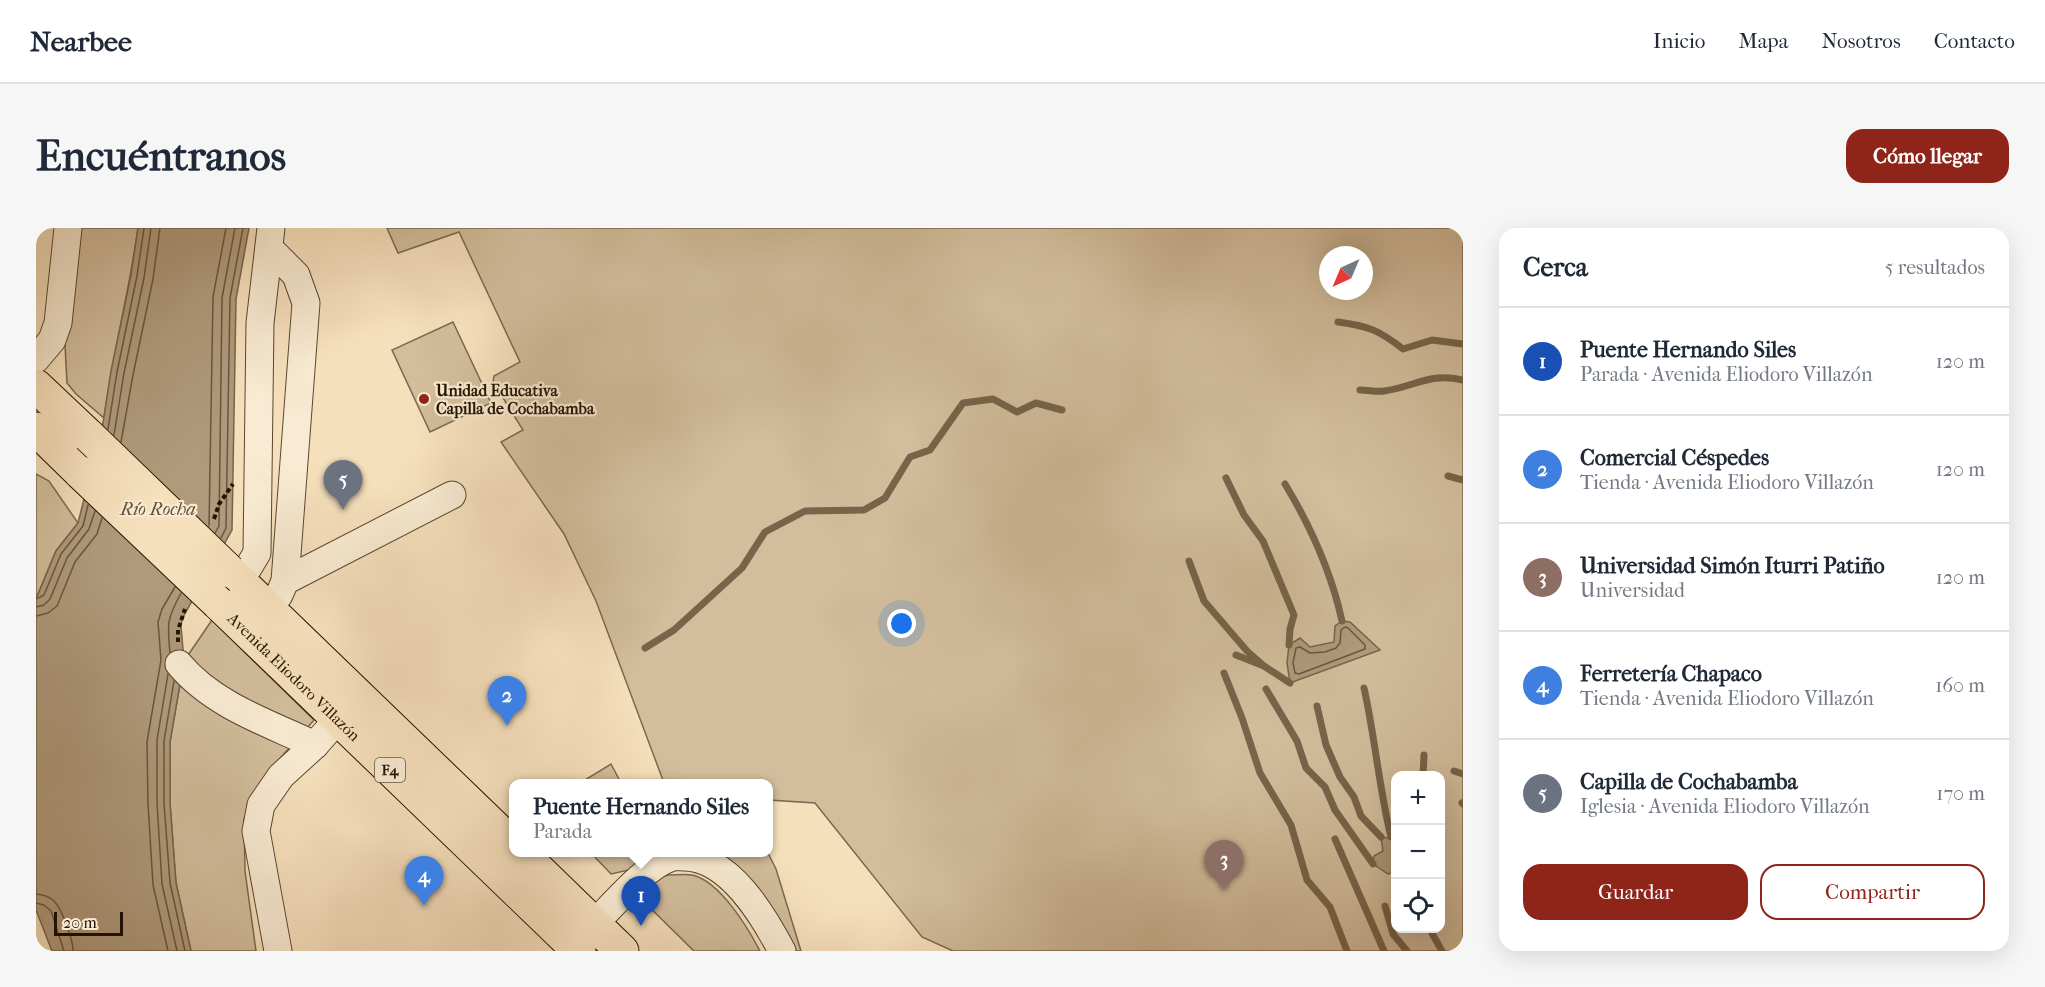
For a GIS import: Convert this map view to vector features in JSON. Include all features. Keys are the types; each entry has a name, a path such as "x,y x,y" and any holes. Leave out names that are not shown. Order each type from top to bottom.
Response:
{"highway":[{"name":"Avenida Eliodoro Villazón","path":"36,386 89,436 228,584 338,720 586,937 622,951"},
{"name":"Avenida Eliodoro Villazón","path":"36,429 81,473 228,584 267,608 509,842"},
{"name":"Avenida Eliodoro Villazón","path":"524,857 586,937"}],"street":[{"path":"36,359 52,340 58,324 68,228"},
{"path":"267,608 279,595 285,581 306,303 296,275 270,238"},
{"path":"228,584 248,568 257,553 260,323 270,238"},
{"path":"285,581 452,495"},
{"path":"179,664 193,681 235,708 315,745"},
{"path":"278,951 256,831 261,806 281,776 338,720"},
{"path":"586,937 653,867 671,857 696,857 712,864 731,878 765,921 782,951"}],"shaded area":[{"path":"76,228 138,228 104,418 76,394 67,383 65,345"},
{"path":"387,228 1463,228 1463,951 953,951 922,937 815,803 773,800 773,779 663,779 596,601 564,534 501,442 523,430 493,382 494,376 520,362 459,232 398,253"},
{"path":"453,322 491,403 430,432 392,350"},
{"path":"36,474 49,481 78,523 56,551 36,599"},
{"path":"212,620 314,720 276,763 254,795 244,819 245,871 256,951 191,951 176,883 170,803 170,742 184,661"},
{"path":"611,764 619,779 587,779"},
{"path":"595,857 651,857 642,867 611,874"},
{"path":"709,857 770,857 776,869 801,951 790,951"},
{"path":"668,875 692,875 713,886 732,907 760,951 694,951 639,897 653,880"}],"water":[{"name":"Río Rocha","path":"138,228 249,228 236,299 232,530 182,619 184,661 170,742 170,803 176,883 191,951 52,951 36,910 36,599 56,551 78,523 103,423"},
{"path":"1342,621 1350,622 1380,650 1290,683 1287,663 1289,645 1300,638 1310,647 1334,642 1335,626"},
{"path":"1381,837 1391,838 1391,873 1388,874 1373,864 1374,856 1383,851"}],"waterway":[{"path":"1338,322 1373,330 1403,349 1432,340 1463,344"},
{"path":"1360,390 1384,391 1441,378 1463,380"},
{"path":"645,648 674,630 742,568 765,532 805,511 864,510 885,498 910,457 930,450 963,403 993,399 1017,412 1036,403 1062,410"},
{"path":"1448,476 1463,480"},
{"path":"1226,478 1244,515 1263,541 1294,615 1289,645"},
{"path":"1285,484 1319,550 1342,621"},
{"path":"1189,561 1204,601 1247,651 1264,666"},
{"path":"1236,655 1264,666 1290,683"},
{"path":"1224,673 1260,773 1291,825 1307,880 1330,907 1347,951"},
{"path":"1364,688 1391,837"},
{"path":"1266,689 1297,741 1306,768 1325,787 1335,810 1373,864"},
{"path":"1317,706 1326,745 1340,777 1354,797 1361,816 1381,837"},
{"path":"1423,771 1424,755"},
{"path":"1454,771 1463,774"},
{"path":"1335,839 1384,951"},
{"path":"1385,906 1393,934 1407,951"},
{"path":"1432,933 1442,951"}],"place":[{"name":"Unidad Educativa Capilla de Cochabamba","path":"424,399"},
{"name":"Capilla de Cochabamba","path":"343,510"},
{"name":"Comercial Céspedes","path":"507,726"},
{"name":"Universidad Simón Iturri Patiño","path":"1224,890"},
{"name":"Ferretería Chapaco","path":"424,906"},
{"name":"Puente Hernando Siles","path":"641,926"}]}
